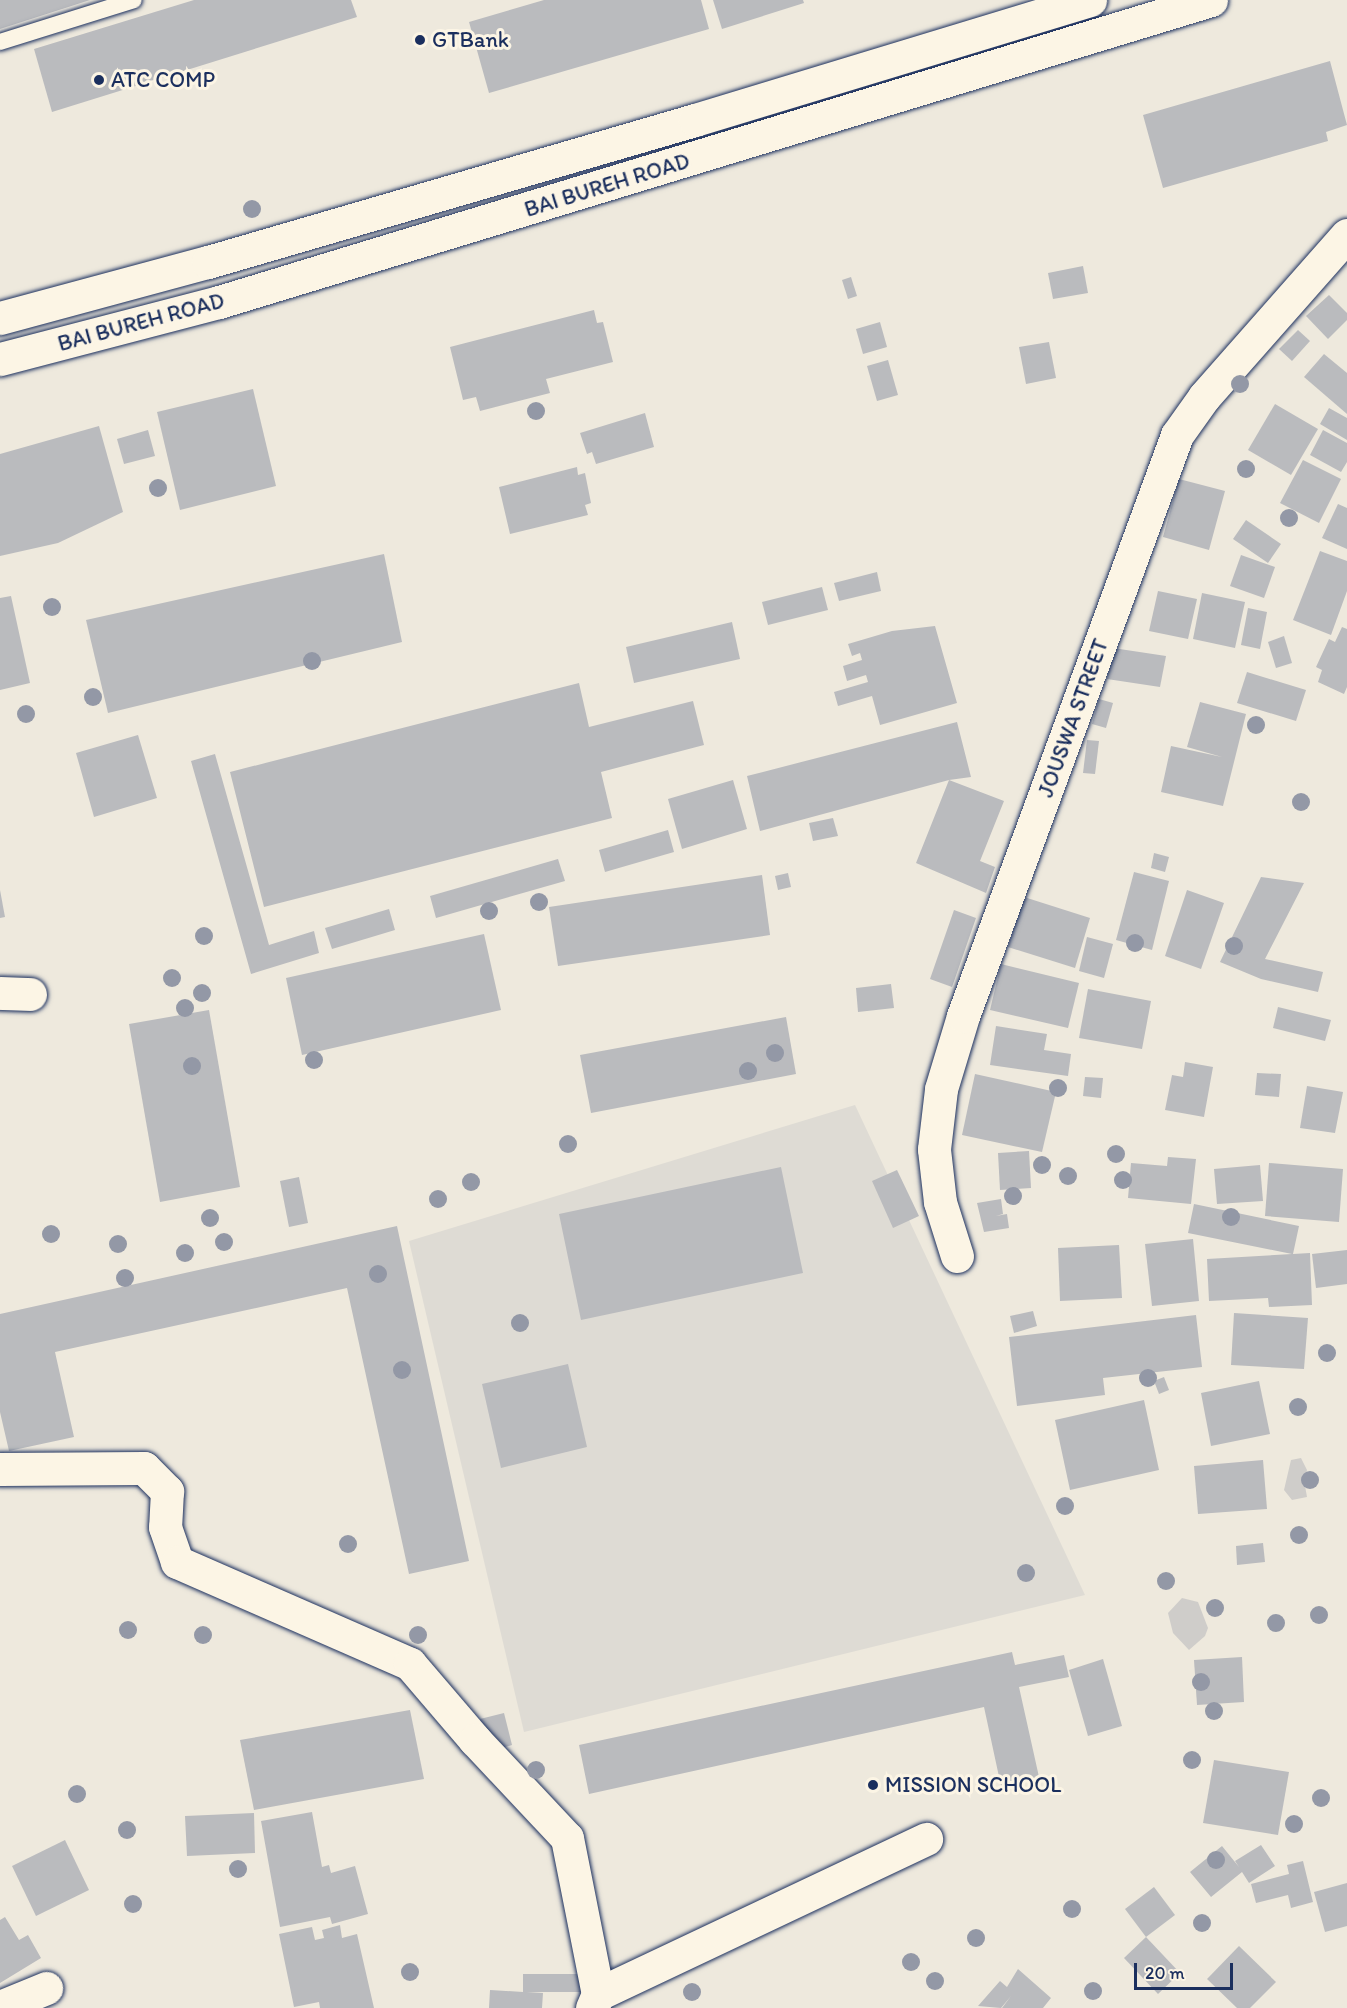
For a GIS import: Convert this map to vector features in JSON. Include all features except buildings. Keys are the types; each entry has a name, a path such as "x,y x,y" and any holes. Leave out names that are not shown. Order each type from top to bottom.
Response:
{"main road":[{"name":"BAI BUREH ROAD","path":"0,318 253,249 694,120 1090,0"},
{"name":"BAI BUREH ROAD","path":"0,358 219,302 1211,0"},
{"name":"JOUSWA STREET","path":"957,1256 940,1202 934,1149 940,1089 963,1016 1177,435 1204,397 1347,235"},
{"path":"0,1469 144,1468 167,1491 165,1527 177,1562 410,1664 475,1740 567,1838 595,2001 926,1839"},
{"path":"0,2007 46,1988"}],"lane":[{"path":"0,42 134,0"}],"shaded area":[{"path":"855,1105 1085,1595 524,1732 409,1241"},
{"path":"1301,1458 1307,1470 1304,1480 1307,1497 1292,1500 1284,1490 1291,1460"},
{"path":"1182,1598 1198,1602 1208,1628 1205,1636 1189,1650 1173,1633 1168,1613"}],"place":[{"name":"GTBank","path":"420,40"},
{"name":"ATC COMP","path":"99,80"},
{"name":"MISSION SCHOOL","path":"873,1785"}]}
